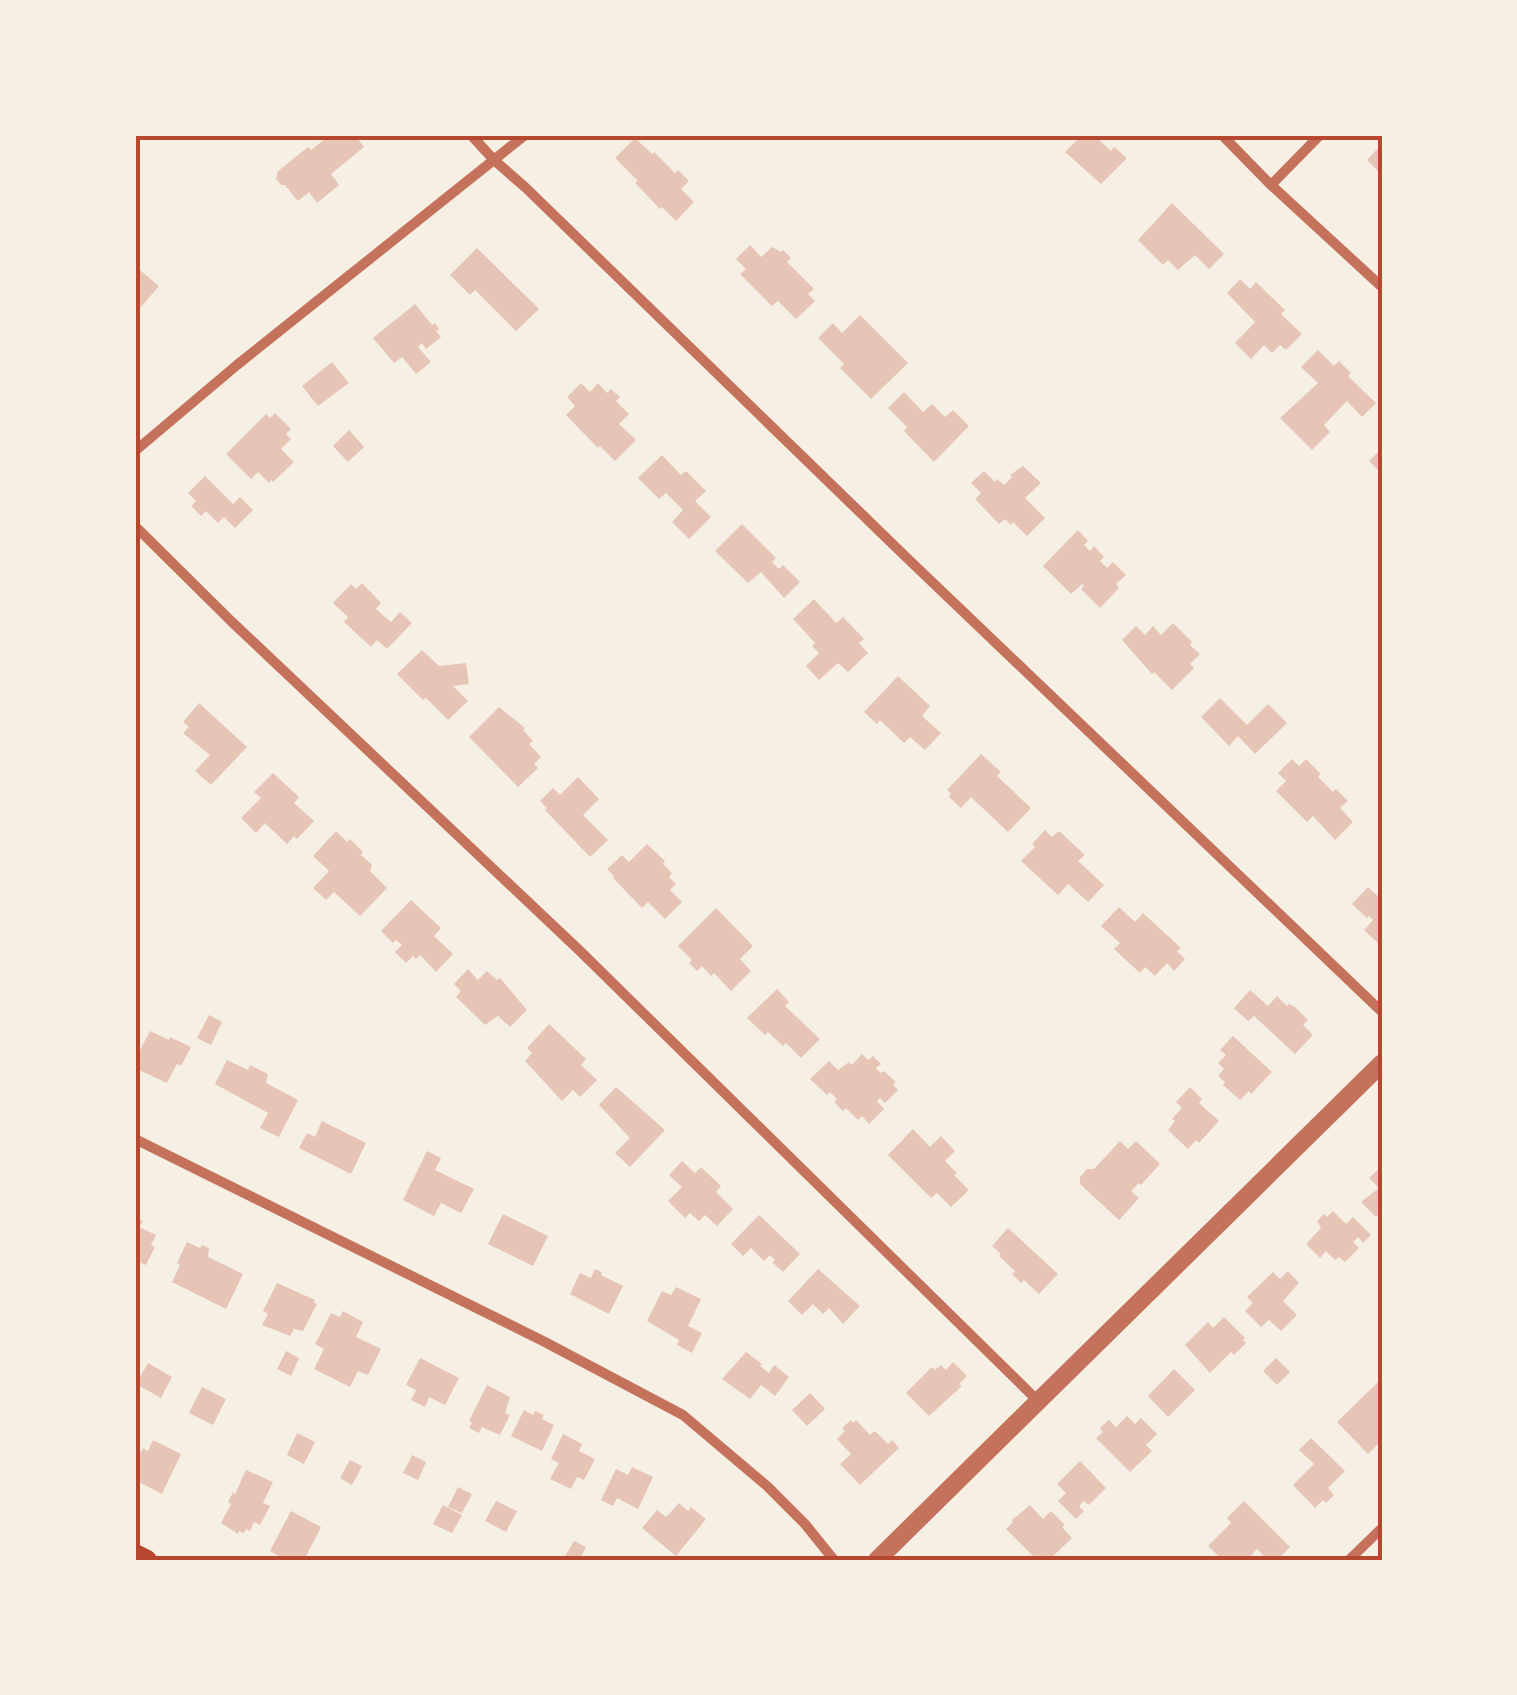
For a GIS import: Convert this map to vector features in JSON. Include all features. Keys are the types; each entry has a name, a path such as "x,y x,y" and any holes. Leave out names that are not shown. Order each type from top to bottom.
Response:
{"main road":[{"path":"135,1554 147,1560"}],"street":[{"path":"471,135 1382,1012"},
{"path":"135,451 525,135"},
{"path":"1222,135 1382,287"},
{"path":"1271,184 1320,135"},
{"path":"135,526 594,965 1038,1401"},
{"path":"877,1560 1382,1063"},
{"path":"135,1139 683,1414 767,1486 834,1560"},
{"path":"1350,1560 1382,1528"}],"building":[{"path":"330,135 335,140 341,135 355,135 364,147 331,174 339,185 317,203 309,192 298,201 276,179 278,171"},
{"path":"1082,135 1094,135 1111,151 1114,147 1127,158 1101,184 1065,152"},
{"path":"635,138 689,181 681,189 694,202 676,221 660,209 615,158"},
{"path":"1382,144 1382,175 1367,160"},
{"path":"1172,203 1224,254 1209,269 1195,255 1178,270 1168,260 1163,265 1138,240"},
{"path":"750,245 761,257 772,247 783,250 791,258 787,262 814,289 808,294 815,301 796,319 778,301 772,306 740,274 746,269 736,259"},
{"path":"477,248 539,309 516,331 475,290 470,295 450,275"},
{"path":"135,266 159,286 141,307 135,301"},
{"path":"1240,279 1250,289 1256,282 1285,310 1281,314 1302,334 1286,350 1280,345 1272,353 1264,345 1251,359 1235,343 1255,322 1227,293"},
{"path":"415,304 432,325 435,323 441,337 426,349 422,343 418,347 431,362 416,374 402,357 394,363 373,338"},
{"path":"860,315 908,363 871,399 840,368 844,364 818,338 833,323 842,333"},
{"path":"1318,350 1334,366 1339,361 1351,373 1348,376 1376,403 1362,417 1347,401 1324,425 1330,432 1312,450 1280,418 1318,383 1301,367"},
{"path":"332,362 349,383 318,406 302,386"},
{"path":"581,383 590,392 598,383 607,393 611,389 629,414 619,424 636,440 615,461 566,415 575,406 567,397"},
{"path":"904,392 923,412 932,404 945,417 953,410 969,426 934,462 888,408"},
{"path":"275,413 291,429 286,434 291,439 281,449 294,462 269,483 258,472 251,479 226,454 266,414 270,418"},
{"path":"349,430 364,447 348,462 333,446"},
{"path":"1382,448 1382,474 1369,461"},
{"path":"662,455 681,475 686,471 706,491 695,501 711,517 689,539 672,522 683,510 666,493 659,499 638,478"},
{"path":"1023,466 1041,483 1025,498 1045,518 1027,536 1013,522 1011,525 1005,519 999,524 975,499 981,493 971,483 984,471 1004,485"},
{"path":"205,476 233,504 240,497 253,510 235,528 224,517 218,523 206,511 201,516 191,506 196,501 188,493"},
{"path":"742,524 776,558 772,562 779,569 783,565 800,582 784,598 761,572 748,583 715,551"},
{"path":"1078,530 1088,541 1084,545 1090,551 1094,546 1104,557 1100,561 1107,568 1113,562 1126,575 1100,608 1081,589 1082,584 1071,594 1043,566"},
{"path":"362,583 381,603 376,609 391,622 400,612 412,623 387,649 377,640 371,647 344,622 348,617 333,603 351,584 356,589"},
{"path":"814,599 836,623 843,617 864,639 859,643 868,653 848,672 838,663 819,680 806,666 819,653 812,646 815,643 793,619"},
{"path":"1173,623 1200,654 1190,664 1194,668 1172,690 1122,640 1136,626 1145,635 1153,626 1161,635"},
{"path":"422,650 439,666 466,663 469,684 453,686 468,701 448,720 397,674"},
{"path":"898,676 930,706 922,716 941,733 925,750 910,737 904,743 880,720 877,724 864,712"},
{"path":"1220,698 1247,725 1268,704 1287,723 1255,754 1238,736 1229,746 1201,717"},
{"path":"199,703 247,747 211,785 195,771 210,755 183,733 189,727 183,722"},
{"path":"499,707 525,728 533,741 529,744 541,757 534,764 538,768 518,787 469,737"},
{"path":"981,754 1001,772 997,776 1031,808 1008,832 971,797 961,808 949,797 951,793 947,790"},
{"path":"1292,759 1299,766 1306,759 1333,792 1336,789 1348,801 1340,808 1353,822 1335,840 1313,816 1307,822 1276,791 1286,781 1278,773"},
{"path":"273,773 299,797 294,803 314,821 287,844 265,823 256,833 241,818 261,798 254,792"},
{"path":"578,777 599,799 583,815 608,840 590,857 540,801 553,788 560,795"},
{"path":"1045,830 1052,837 1059,831 1085,855 1078,861 1104,885 1088,902 1068,884 1058,895 1021,861"},
{"path":"336,831 363,852 361,855 372,865 370,871 387,888 360,916 334,892 326,900 313,888 329,871 313,856"},
{"path":"647,844 665,861 663,864 672,873 669,877 676,884 670,890 682,902 665,919 648,902 642,908 607,869 622,855 629,862"},
{"path":"1368,887 1382,900 1382,947 1364,930 1373,920 1352,904"},
{"path":"411,900 441,928 434,936 453,954 436,972 420,955 406,963 395,952 402,945 396,940 393,943 381,931"},
{"path":"1119,907 1135,922 1143,913 1181,948 1177,951 1185,959 1174,971 1167,963 1155,976 1145,967 1140,973 1114,949 1120,943 1101,926"},
{"path":"716,908 753,946 740,959 751,971 731,991 714,973 711,976 702,966 697,971 678,946"},
{"path":"468,969 478,980 487,971 497,980 500,978 527,1010 510,1027 498,1016 485,1025 456,997 461,991 454,984"},
{"path":"777,989 789,1002 785,1006 820,1039 801,1058 786,1043 783,1046 768,1032 765,1035 747,1018"},
{"path":"1250,990 1268,1006 1277,996 1308,1020 1303,1025 1313,1035 1295,1054 1254,1016 1248,1021 1234,1008"},
{"path":"209,1015 222,1022 211,1045 197,1038"},
{"path":"549,1024 586,1059 581,1065 597,1080 580,1097 573,1090 562,1101 525,1061 532,1053 527,1048"},
{"path":"150,1031 191,1047 167,1083 135,1068 135,1060"},
{"path":"1233,1036 1272,1072 1240,1100 1218,1076 1224,1069 1218,1063 1226,1055 1220,1050"},
{"path":"862,1054 868,1060 873,1056 881,1064 876,1068 896,1082 893,1085 898,1090 885,1103 880,1098 877,1101 884,1109 869,1124 846,1108 843,1111 830,1092 827,1095 810,1079 829,1061 838,1070 849,1062 852,1065"},
{"path":"227,1060 268,1074 266,1083 298,1100 279,1137 260,1128 268,1113 215,1084"},
{"path":"616,1087 665,1130 630,1167 615,1153 630,1138 599,1105"},
{"path":"1190,1087 1202,1099 1199,1103 1219,1121 1188,1149 1168,1130 1182,1108 1176,1102"},
{"path":"322,1121 366,1143 351,1174 299,1148 307,1133 315,1137"},
{"path":"913,1129 930,1147 941,1136 955,1151 945,1161 969,1190 951,1207 937,1193 931,1198 888,1155"},
{"path":"1120,1141 1128,1149 1136,1141 1160,1164 1131,1191 1139,1198 1119,1220 1080,1184 1080,1177 1087,1169 1094,1169"},
{"path":"427,1151 441,1158 435,1170 474,1189 461,1213 441,1203 434,1216 403,1200"},
{"path":"682,1161 695,1173 701,1167 721,1186 716,1192 733,1209 717,1226 705,1215 699,1221 690,1213 685,1218 668,1201 682,1187 669,1175"},
{"path":"1382,1166 1382,1211 1376,1217 1361,1202 1379,1188 1369,1178"},
{"path":"1333,1211 1346,1224 1353,1217 1371,1235 1363,1243 1358,1237 1353,1242 1359,1248 1345,1262 1339,1257 1335,1260 1326,1251 1320,1258 1306,1244 1321,1228 1317,1221"},
{"path":"503,1214 548,1236 533,1266 488,1244"},
{"path":"759,1215 800,1254 783,1272 770,1255 764,1261 751,1248 743,1256 731,1244"},
{"path":"135,1217 143,1221 139,1227 156,1235 146,1265 135,1260"},
{"path":"1008,1228 1058,1274 1039,1294 1012,1274 1015,1271 992,1246"},
{"path":"187,1242 209,1248 208,1257 243,1274 226,1309 172,1282"},
{"path":"595,1269 623,1286 609,1314 570,1294 580,1273 591,1278"},
{"path":"818,1269 860,1306 843,1324 829,1308 823,1314 813,1304 802,1315 788,1301"},
{"path":"1288,1271 1299,1283 1283,1301 1297,1315 1281,1331 1269,1320 1261,1327 1245,1311 1253,1303 1247,1297 1273,1272 1280,1279"},
{"path":"277,1283 315,1300 317,1304 303,1331 294,1329 290,1336 262,1325 268,1314 263,1311"},
{"path":"676,1287 701,1299 688,1326 702,1333 692,1353 677,1345 679,1340 647,1321 662,1291 671,1295"},
{"path":"343,1311 363,1322 356,1337 381,1349 368,1375 358,1371 350,1387 314,1369 324,1349 315,1344 331,1313 340,1317"},
{"path":"1224,1317 1246,1343 1210,1373 1185,1345 1208,1322 1213,1328"},
{"path":"286,1351 299,1358 291,1376 277,1369"},
{"path":"746,1352 769,1373 774,1365 789,1377 775,1396 761,1385 750,1399 722,1379"},
{"path":"420,1358 459,1378 445,1405 429,1397 425,1407 411,1400 416,1390 406,1385"},
{"path":"1276,1358 1290,1372 1277,1385 1263,1371"},
{"path":"953,1362 967,1376 959,1384 962,1386 929,1416 906,1393 932,1367 935,1370 941,1365 946,1370"},
{"path":"148,1363 172,1377 161,1398 136,1384"},
{"path":"1174,1369 1195,1390 1168,1417 1148,1396"},
{"path":"1379,1381 1382,1440 1368,1454 1337,1422"},
{"path":"487,1385 510,1397 505,1413 510,1415 500,1435 482,1427 479,1433 469,1428"},
{"path":"202,1387 226,1399 213,1425 189,1413"},
{"path":"810,1393 825,1409 807,1426 792,1410"},
{"path":"524,1410 544,1415 542,1419 554,1425 542,1451 511,1436"},
{"path":"1127,1416 1135,1424 1141,1418 1157,1434 1146,1445 1152,1451 1130,1472 1096,1438 1109,1420 1116,1427"},
{"path":"851,1420 856,1420 870,1435 875,1431 888,1444 892,1440 899,1448 860,1485 840,1464 851,1454 837,1439"},
{"path":"297,1433 315,1442 304,1464 287,1455"},
{"path":"563,1434 582,1444 579,1451 595,1459 584,1480 577,1477 571,1489 550,1479 559,1463 551,1459"},
{"path":"1311,1438 1345,1471 1328,1488 1334,1495 1315,1508 1293,1485 1314,1464 1299,1450"},
{"path":"153,1440 181,1454 162,1494 135,1480 135,1463"},
{"path":"412,1455 426,1462 418,1480 403,1473"},
{"path":"350,1460 362,1466 352,1485 340,1478"},
{"path":"1080,1461 1106,1488 1089,1505 1084,1501 1079,1506 1084,1511 1076,1519 1058,1501 1066,1493 1057,1484"},
{"path":"632,1467 653,1477 638,1509 617,1498 613,1506 601,1500 616,1469 628,1475"},
{"path":"246,1470 273,1482 263,1503 270,1506 260,1525 254,1522 250,1531 238,1534 221,1523"},
{"path":"458,1487 472,1494 462,1513 448,1507"},
{"path":"496,1501 517,1511 506,1532 485,1521"},
{"path":"1244,1501 1290,1547 1277,1560 1268,1560 1257,1549 1247,1560 1223,1560 1208,1546 1231,1523 1227,1518"},
{"path":"679,1503 706,1519 676,1556 642,1528 657,1510 666,1517"},
{"path":"443,1505 462,1515 452,1533 433,1524"},
{"path":"1030,1505 1043,1519 1051,1511 1072,1538 1049,1560 1038,1555 1035,1558 1006,1529"},
{"path":"291,1511 321,1527 304,1560 286,1560 270,1551"},
{"path":"574,1541 586,1547 579,1560 565,1556"}]}
